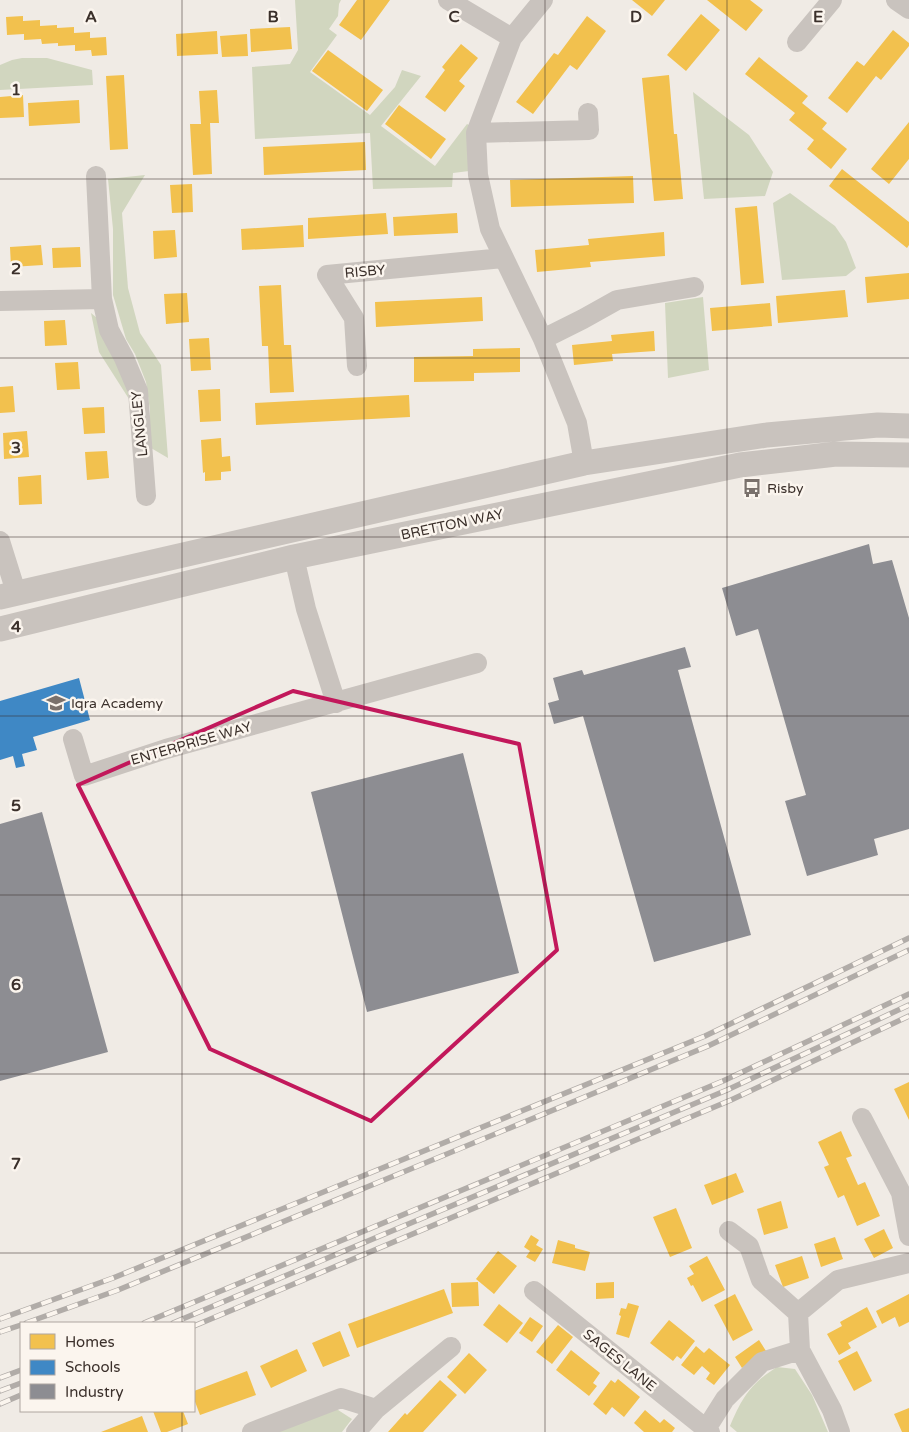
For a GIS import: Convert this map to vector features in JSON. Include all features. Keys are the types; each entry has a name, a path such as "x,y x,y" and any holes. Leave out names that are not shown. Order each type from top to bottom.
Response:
{"street":[{"path":"448,0 512,38"},
{"path":"543,0 512,38 476,134 478,175 490,229 542,338 577,423 584,463"},
{"path":"797,42 832,0"},
{"path":"896,0 909,9"},
{"path":"476,134 589,130 588,113"},
{"name":"LANGLEY","path":"96,176 102,299 109,330 124,358 138,392 146,496"},
{"name":"RISBY","path":"356,366 354,318 327,275 503,258"},
{"path":"542,338 583,319 617,300 694,287"},
{"path":"0,301 102,299"},
{"path":"0,541 8,595 584,463 767,435 878,425 909,426"},
{"name":"BRETTON WAY","path":"0,628 294,557 740,465 836,454 909,455"},
{"path":"294,557 306,609 336,702"},
{"name":"ENTERPRISE WAY","path":"73,739 84,776 166,749 476,663"},
{"path":"862,1118 901,1193 909,1236"},
{"path":"729,1231 749,1246 761,1280 798,1313 800,1350 832,1410 840,1432"},
{"path":"798,1313 838,1280 909,1263"},
{"name":"SAGES LANE","path":"534,1291 708,1431 725,1399 762,1362 800,1350"},
{"path":"356,1432 376,1409 451,1347"},
{"path":"252,1432 342,1398 376,1409"}],"highlighted area":[{"path":"293,691 519,744 557,950 371,1121 210,1049 78,785"}],"green space":[{"path":"295,0 341,0 338,16 329,29 337,35 310,72 370,115 395,87 402,70 421,76 381,126 435,166 467,124 471,126 469,171 453,173 452,187 373,189 370,133 255,139 252,67 290,64 298,50"},
{"path":"22,58 47,58 92,70 93,85 0,90 0,65"},
{"path":"693,92 749,135 773,172 765,196 704,199"},
{"path":"145,175 122,213 128,288 140,333 161,365 168,458 151,448 149,432 150,410 146,382 135,354 126,339 113,295 113,229 108,179"},
{"path":"790,193 835,226 846,242 856,268 846,276 782,280 773,203"},
{"path":"703,297 709,370 668,378 665,303"},
{"path":"91,313 97,318 124,369 129,399 99,352"},
{"path":"777,1367 795,1369 812,1395 828,1432 737,1432 730,1426 748,1392 760,1379"},
{"path":"335,1408 352,1419 342,1432 275,1432"}],"building: Homes":[{"path":"357,0 390,0 361,40 339,25"},
{"path":"632,0 665,0 652,16"},
{"path":"707,0 750,0 763,10 746,31"},
{"path":"701,14 720,30 686,71 667,55"},
{"path":"23,16 23,21 40,20 40,26 74,27 74,33 90,32 90,38 106,37 107,55 92,56 91,50 75,51 75,45 58,46 58,43 42,44 41,39 24,40 24,34 7,35 6,17"},
{"path":"587,16 606,31 577,70 570,65 533,114 516,102 554,53 558,55"},
{"path":"290,27 292,49 251,52 250,29"},
{"path":"893,30 909,43 909,46 881,80 876,76 847,113 828,98 857,61 864,66"},
{"path":"217,31 218,54 177,56 176,34"},
{"path":"247,34 248,56 222,57 220,36"},
{"path":"461,44 478,58 459,81 465,86 445,112 425,97 445,70 442,67"},
{"path":"328,50 383,90 367,111 312,71"},
{"path":"759,57 808,96 802,103 827,123 822,129 847,149 831,169 807,149 814,140 789,120 795,113 745,74"},
{"path":"124,75 128,149 110,150 106,76"},
{"path":"669,75 674,134 677,134 683,199 654,201 642,78"},
{"path":"217,90 219,123 210,123 212,174 193,175 190,124 201,124 199,91"},
{"path":"23,95 24,117 0,118 0,97"},
{"path":"79,100 80,123 29,126 28,103"},
{"path":"399,105 446,139 431,159 385,124"},
{"path":"909,122 909,159 889,184 871,169"},
{"path":"365,142 366,170 264,175 263,147"},
{"path":"842,169 909,222 909,245 907,248 829,186"},
{"path":"633,176 634,203 511,207 510,180"},
{"path":"192,184 193,212 172,213 170,185"},
{"path":"757,206 764,283 741,285 735,208"},
{"path":"386,213 388,234 308,239 308,218"},
{"path":"457,213 458,233 394,236 393,217"},
{"path":"303,225 304,247 242,250 241,229"},
{"path":"175,230 177,257 154,259 153,231"},
{"path":"664,232 665,256 590,262 591,267 537,272 535,250 589,245 588,239"},
{"path":"41,245 43,265 11,267 10,247"},
{"path":"80,247 81,267 53,268 52,248"},
{"path":"909,273 909,299 867,303 865,277"},
{"path":"281,285 284,345 291,345 294,392 270,393 268,346 262,346 259,286"},
{"path":"845,290 848,317 778,323 776,296"},
{"path":"187,293 189,322 166,324 164,294"},
{"path":"482,297 483,321 376,327 375,302"},
{"path":"770,303 772,326 712,331 710,308"},
{"path":"65,320 67,345 45,346 44,321"},
{"path":"654,331 655,351 612,354 613,361 574,365 572,345 612,341 611,335"},
{"path":"209,338 211,370 191,371 189,339"},
{"path":"520,348 520,372 474,373 474,381 414,382 414,357 473,356 473,349"},
{"path":"78,362 80,389 57,390 55,363"},
{"path":"13,386 15,412 0,413 0,387"},
{"path":"220,389 221,421 200,422 198,390"},
{"path":"409,395 410,417 256,425 255,403"},
{"path":"104,407 105,433 84,434 82,408"},
{"path":"27,431 29,457 4,459 3,433"},
{"path":"221,438 222,457 230,456 231,471 221,472 221,480 205,481 201,440"},
{"path":"107,451 109,478 87,480 85,452"},
{"path":"41,475 42,504 19,505 18,477"},
{"path":"909,1082 909,1120 894,1089"},
{"path":"841,1131 852,1156 846,1158 858,1185 865,1182 880,1216 857,1226 844,1195 838,1198 824,1167 829,1165 818,1142"},
{"path":"736,1173 744,1192 712,1205 704,1185"},
{"path":"781,1201 788,1228 764,1235 757,1209"},
{"path":"676,1208 692,1248 670,1257 653,1217"},
{"path":"884,1229 893,1248 874,1258 864,1239"},
{"path":"531,1235 539,1240 536,1245 543,1249 535,1262 526,1257 530,1251 524,1247"},
{"path":"835,1237 843,1259 821,1267 814,1244"},
{"path":"558,1240 575,1245 575,1248 590,1252 585,1271 552,1263"},
{"path":"498,1251 517,1266 494,1294 476,1279"},
{"path":"707,1256 725,1290 702,1302 687,1278 694,1274 689,1266"},
{"path":"802,1256 809,1278 783,1287 775,1265"},
{"path":"478,1282 479,1306 452,1307 451,1283"},
{"path":"614,1282 614,1298 596,1299 596,1283"},
{"path":"444,1289 453,1313 357,1348 348,1324"},
{"path":"735,1294 753,1330 733,1341 714,1305"},
{"path":"909,1294 909,1322 899,1327 895,1317 882,1324 876,1311"},
{"path":"628,1303 639,1306 629,1338 616,1334 621,1316 619,1315 621,1308 626,1309"},
{"path":"499,1304 523,1323 507,1343 483,1325"},
{"path":"867,1307 877,1327 848,1343 851,1348 839,1355 827,1334 842,1326 840,1322"},
{"path":"530,1317 543,1326 532,1342 519,1333"},
{"path":"669,1320 695,1341 681,1359 677,1356 673,1361 650,1343"},
{"path":"558,1325 573,1337 552,1364 536,1352"},
{"path":"340,1331 350,1356 323,1367 312,1343"},
{"path":"759,1340 766,1351 742,1368 735,1357"},
{"path":"696,1346 704,1353 709,1348 730,1365 714,1385 706,1379 710,1373 702,1366 694,1375 681,1365"},
{"path":"297,1349 307,1371 271,1388 260,1366"},
{"path":"571,1350 600,1373 593,1383 597,1386 589,1396 556,1370"},
{"path":"857,1351 872,1381 854,1391 838,1361"},
{"path":"469,1353 487,1370 465,1394 447,1377"},
{"path":"247,1371 256,1395 200,1415 195,1402 195,1391"},
{"path":"618,1379 640,1397 624,1417 612,1407 606,1415 593,1404 611,1380 615,1383"},
{"path":"440,1380 457,1395 423,1432 388,1432 405,1413 407,1415"},
{"path":"909,1408 909,1432 902,1432 894,1414"},
{"path":"645,1410 660,1423 664,1419 675,1428 672,1432 644,1432 634,1423"},
{"path":"153,1412 183,1412 188,1424 167,1432 161,1432"},
{"path":"142,1416 148,1432 101,1432"}],"building: Schools":[{"path":"79,678 90,720 33,737 37,750 22,754 25,766 16,768 13,756 0,760 0,701"}],"building: Industry":[{"path":"869,544 873,564 892,560 909,618 909,829 874,839 878,855 807,876 785,801 806,795 758,629 736,636 722,588"},
{"path":"685,647 691,667 678,670 751,935 654,962 583,716 554,724 548,703 559,700 553,678 582,670 584,675"},
{"path":"463,753 519,973 367,1012 311,792"},
{"path":"42,812 108,1052 0,1081 0,824"}],"railway":[{"path":"0,1319 113,1278 705,1036 909,938"},
{"path":"29,1322 118,1290 708,1046 909,950"},
{"path":"146,1322 723,1081 909,994"},
{"path":"175,1322 727,1090 909,1005"},
{"path":"195,1326 731,1100 909,1016"},
{"path":"0,1332 20,1325"},
{"path":"0,1378 20,1370"},
{"path":"0,1391 20,1383"},
{"path":"0,1404 20,1395"}],"place":[{"name":"Risby","path":"752,488"},
{"name":"Iqra Academy","path":"56,703"}]}
